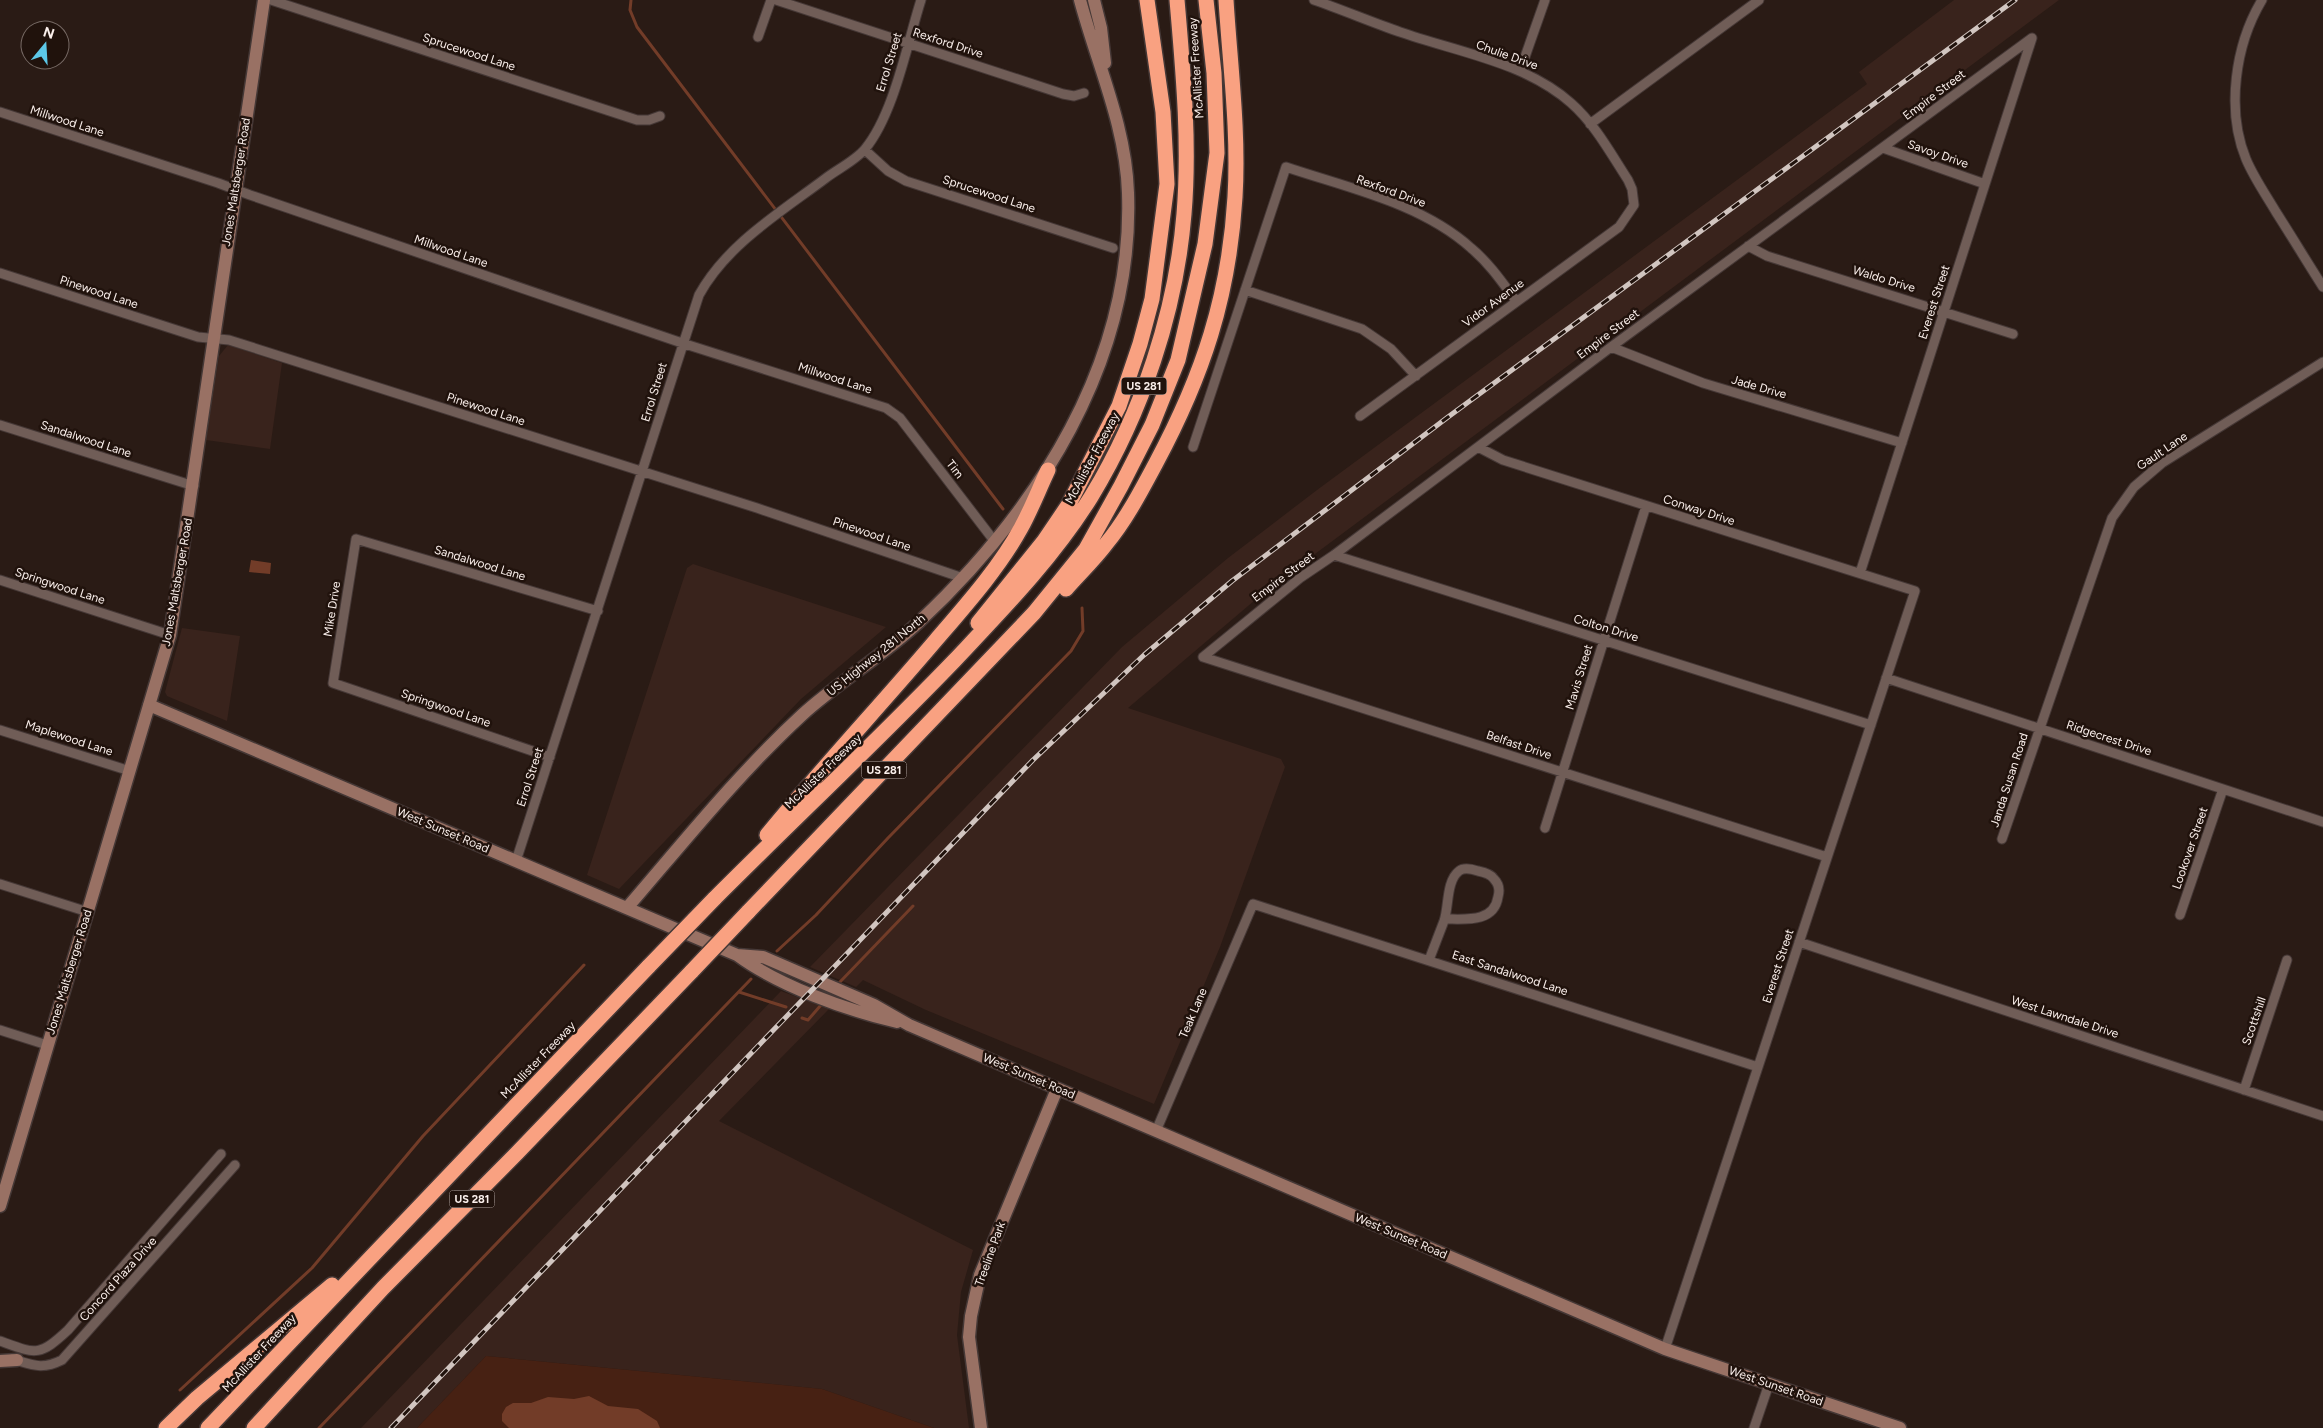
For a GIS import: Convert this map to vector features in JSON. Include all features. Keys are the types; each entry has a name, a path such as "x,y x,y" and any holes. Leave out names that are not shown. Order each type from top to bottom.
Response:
{"highway":[{"path":"916,700 1044,541 1069,504 1119,406 1140,344 1152,299 1167,184 1163,112 1146,0"},
{"name":"McAllister Freeway","path":"208,1428 714,899 916,700 1005,608 1059,543 1091,496 1138,404 1160,342 1168,307 1184,214 1186,136 1177,0"},
{"name":"McAllister Freeway","path":"254,1428 383,1288 517,1154 1020,629 1086,549 1147,434 1178,360 1205,244 1217,153 1214,73 1206,0"},
{"path":"1020,629 1059,596 1107,544 1138,496 1179,421 1209,346 1225,282 1234,204 1236,148 1226,0"},
{"path":"714,899 813,779 874,714 954,619 1020,530 1048,470"},
{"path":"166,1428 197,1398 387,1240"}],"main road":[{"name":"Jones Maltsberger Road","path":"0,1206 3,1184 88,912 170,635 194,486 213,339 264,0"},
{"name":"US Highway 281 North","path":"627,908 731,788 797,720 917,624 963,578 995,542 1048,470 1080,412 1101,363 1115,311 1126,251 1128,190 1125,162 1108,86 1080,0"},
{"path":"1094,0 1101,28 1108,86"},
{"name":"West Sunset Road","path":"149,705 736,955 763,957 874,1004 909,1025 1665,1349 1900,1428"},
{"name":"Treeline Park","path":"981,1428 969,1338 971,1316 980,1275 1057,1089"},
{"path":"0,1361 17,1360"}],"street":[{"name":"Sprucewood Lane","path":"271,0 637,120 649,120 660,116"},
{"path":"758,37 771,0"},
{"name":"Rexford Drive","path":"776,0 1063,94 1074,96 1084,93"},
{"name":"Errol Street","path":"516,861 699,295 706,281 719,264 759,229 865,150 878,128 891,99 921,0"},
{"name":"Chulie Drive","path":"1314,0 1398,31 1520,71 1556,92 1572,104 1590,124 1628,180 1632,189 1634,206"},
{"path":"1520,71 1545,0"},
{"path":"1590,124 1759,0"},
{"path":"2262,0 2246,34 2239,64 2236,106 2239,130 2245,158 2256,180 2323,287"},
{"name":"Empire Street","path":"1203,657 1300,578 1334,555 1611,347 2032,38"},
{"name":"Everest Street","path":"1860,574 2032,38"},
{"name":"Millwood Lane","path":"0,112 235,190 682,343 894,411"},
{"name":"Savoy Drive","path":"1883,148 1985,184"},
{"name":"Sprucewood Lane","path":"865,150 888,171 906,181 1113,248"},
{"name":"Rexford Drive","path":"1245,290 1286,167 1398,205 1433,221 1471,248 1488,264 1516,301"},
{"name":"Vidor Avenue","path":"1360,416 1620,227 1634,206"},
{"name":"Waldo Drive","path":"1748,246 1767,256 2013,334"},
{"name":"Pinewood Lane","path":"0,273 198,337 229,340 643,472 963,578"},
{"path":"1193,447 1245,290 1362,329 1391,349 1416,376"},
{"name":"Jade Drive","path":"1611,347 1702,383 1902,443"},
{"name":"Gault Lane","path":"2039,728 2107,529 2112,518 2134,487 2162,463 2252,409 2323,362"},
{"name":"Tim","path":"894,411 995,542"},
{"name":"Sandalwood Lane","path":"0,425 194,486"},
{"name":"Conway Drive","path":"1478,447 1503,460 1915,591"},
{"name":"Mavis Street","path":"1544,828 1646,506"},
{"name":"Sandalwood Lane","path":"356,539 598,612"},
{"name":"Mike Drive","path":"333,682 356,539"},
{"name":"Colton Drive","path":"1334,555 1871,725"},
{"name":"Springwood Lane","path":"0,580 170,635"},
{"name":"Everest Street","path":"1665,1349 1915,591"},
{"name":"Belfast Drive","path":"1203,657 1827,856"},
{"name":"Ridgecrest Drive","path":"1886,678 2323,822"},
{"name":"Springwood Lane","path":"333,682 550,757"},
{"name":"Janda Susan Road","path":"2002,839 2039,728"},
{"name":"Maplewood Lane","path":"0,730 130,771"},
{"name":"Lookover Street","path":"2180,915 2223,789"},
{"path":"1428,960 1445,919 1450,889 1458,872 1462,869 1472,869 1493,877 1498,886 1499,895 1496,905 1487,915 1478,919 1445,919"},
{"path":"0,884 88,912"},
{"name":"East Sandalwood Lane","path":"1253,904 1758,1067"},
{"name":"Teak Lane","path":"1156,1131 1253,904"},
{"name":"West Lawndale Drive","path":"1799,942 2323,1116"},
{"name":"Scottshill","path":"2244,1090 2287,960"},
{"path":"0,1030 47,1045"},
{"name":"Concord Plaza Drive","path":"0,1341 22,1349 40,1352 50,1347 68,1330 222,1154"},
{"name":"Concord Plaza Drive","path":"0,1355 32,1365 49,1367 62,1360 235,1165"},
{"path":"1754,1428 1769,1384"}],"shaded area":[{"path":"1954,0 2059,0 1268,589 1128,708 1281,759 1285,767 1220,947 1154,1104 926,1010 863,980 856,987 810,967 1122,647 1228,558 1317,490 1867,84 1859,72"},
{"path":"228,345 282,363 270,449 206,440 219,356"},
{"path":"251,560 271,563 270,574 249,572"},
{"path":"693,564 886,627 801,699 619,889 587,875 687,568"},
{"path":"182,628 240,636 227,721 167,696 165,692"},
{"path":"781,991 829,1009 719,1121 973,1250 961,1292 957,1335 969,1428 934,1428 822,1389 486,1356 417,1428 361,1428"},
{"path":"486,1356 822,1389 934,1428 417,1428"},
{"path":"589,1396 608,1406 638,1409 657,1421 660,1428 509,1428 502,1421 502,1414 506,1407 513,1403 531,1403 548,1397 574,1399"}],"waterway":[{"path":"631,0 630,10 637,27 1003,509"},
{"path":"777,951 816,915 888,838 1071,651 1083,631 1082,608"},
{"path":"839,983 913,906"},
{"path":"180,1390 312,1268 423,1136 584,965"},
{"path":"319,1428 751,979"},
{"path":"739,992 786,1007"},
{"path":"802,1018 808,1020 821,1005"}],"railway":[{"path":"391,1428 1033,760 1144,655 1232,581 1448,417 2015,0"}]}
